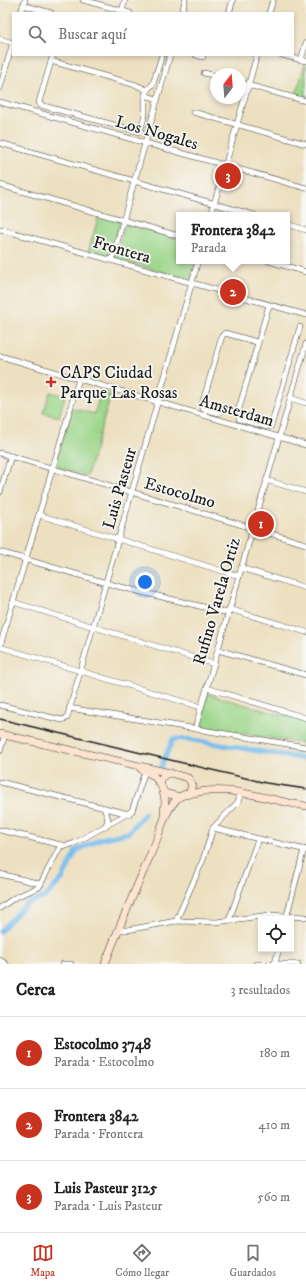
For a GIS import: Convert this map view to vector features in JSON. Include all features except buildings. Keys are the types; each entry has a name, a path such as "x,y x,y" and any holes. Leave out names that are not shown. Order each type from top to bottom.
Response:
{"main road":[{"path":"3,734 183,776 202,787 241,792 306,806"},
{"path":"124,763 154,776 168,795 179,798"},
{"path":"163,820 165,801 160,780 163,775 170,773"},
{"path":"186,795 192,788 191,782"},
{"path":"105,964 118,930 153,851 163,820 170,806 179,798 186,795 218,790"}],"street":[{"path":"83,0 126,12"},
{"path":"122,11 125,0"},
{"path":"182,12 186,0"},
{"path":"229,12 233,0"},
{"path":"269,12 273,0"},
{"path":"24,3 48,12"},
{"path":"0,39 12,42"},
{"path":"286,56 304,61 306,44"},
{"path":"0,88 12,46"},
{"path":"53,56 39,102 40,105 140,132 145,114 146,93 153,84 162,56"},
{"path":"112,260 170,56"},
{"path":"212,212 257,56"},
{"path":"51,61 136,85 146,93 157,98"},
{"path":"204,73 210,74"},
{"path":"246,84 306,102"},
{"name":"Los Nogales","path":"0,102 306,188"},
{"path":"193,112 306,144"},
{"path":"0,143 243,212"},
{"path":"0,185 176,235"},
{"path":"290,225 306,230"},
{"name":"Frontera","path":"0,229 306,315"},
{"name":"Luis Pasteur","path":"0,705 62,720 67,718 197,264"},
{"path":"279,264 306,272"},
{"path":"269,305 238,412 239,418 267,427 272,424 300,327"},
{"path":"238,412 225,408 217,413 203,409 202,405 223,334 258,342"},
{"name":"Rufino Varela Ortiz","path":"195,729 290,398 304,360 306,344"},
{"name":"Amsterdam","path":"0,356 306,445"},
{"path":"79,379 0,647 201,707"},
{"path":"290,398 306,403"},
{"name":"Estocolmo","path":"0,453 306,544"},
{"path":"0,492 11,456"},
{"path":"266,480 306,492"},
{"path":"39,515 119,538 162,553 239,576"},
{"path":"0,552 106,583 229,611 306,632"},
{"path":"241,568 306,588"},
{"path":"13,602 214,664"},
{"path":"218,650 306,675"},
{"path":"207,688 306,718"},
{"path":"69,708 306,747"},
{"path":"0,751 3,734"},
{"path":"0,830 61,845 71,845 129,814 134,808 145,771"},
{"path":"0,782 129,814"},
{"path":"176,921 203,860 213,828 238,802 241,792"},
{"path":"104,808 108,818 106,825"},
{"path":"213,828 305,850 286,916"},
{"path":"229,920 258,839"},
{"path":"0,908 14,898 36,890 41,884 61,845"},
{"path":"0,874 41,884"},
{"path":"118,930 127,930 176,921 217,922 258,916"},
{"path":"294,917 306,917"},
{"path":"276,963 278,952"},
{"path":"0,960 6,964"},
{"path":"63,964 71,964"},
{"path":"257,964 298,964"}],"green space":[{"path":"305,64 306,65 306,98 296,95"},
{"path":"99,215 120,221 110,258 88,252"},
{"path":"125,224 176,238 176,264 194,264 190,280 115,259"},
{"path":"50,392 65,396 59,417 43,413"},
{"path":"101,392 111,395 87,476 59,468 56,463 72,408 94,414"},
{"path":"208,694 306,722 306,744 202,727 199,725"}],"waterway":[{"path":"161,767 173,739 187,739 306,759"},
{"path":"0,931 26,904 45,897 63,878 76,851 100,839 128,833 145,813"}],"railway":[{"path":"0,719 266,783 306,789"}],"place":[{"name":"Luis Pasteur 3125","path":"228,176"},
{"name":"Frontera 3842","path":"233,292"},
{"name":"CAPS Ciudad Parque Las Rosas","path":"51,382"},
{"name":"Estocolmo 3748","path":"261,524"}]}
